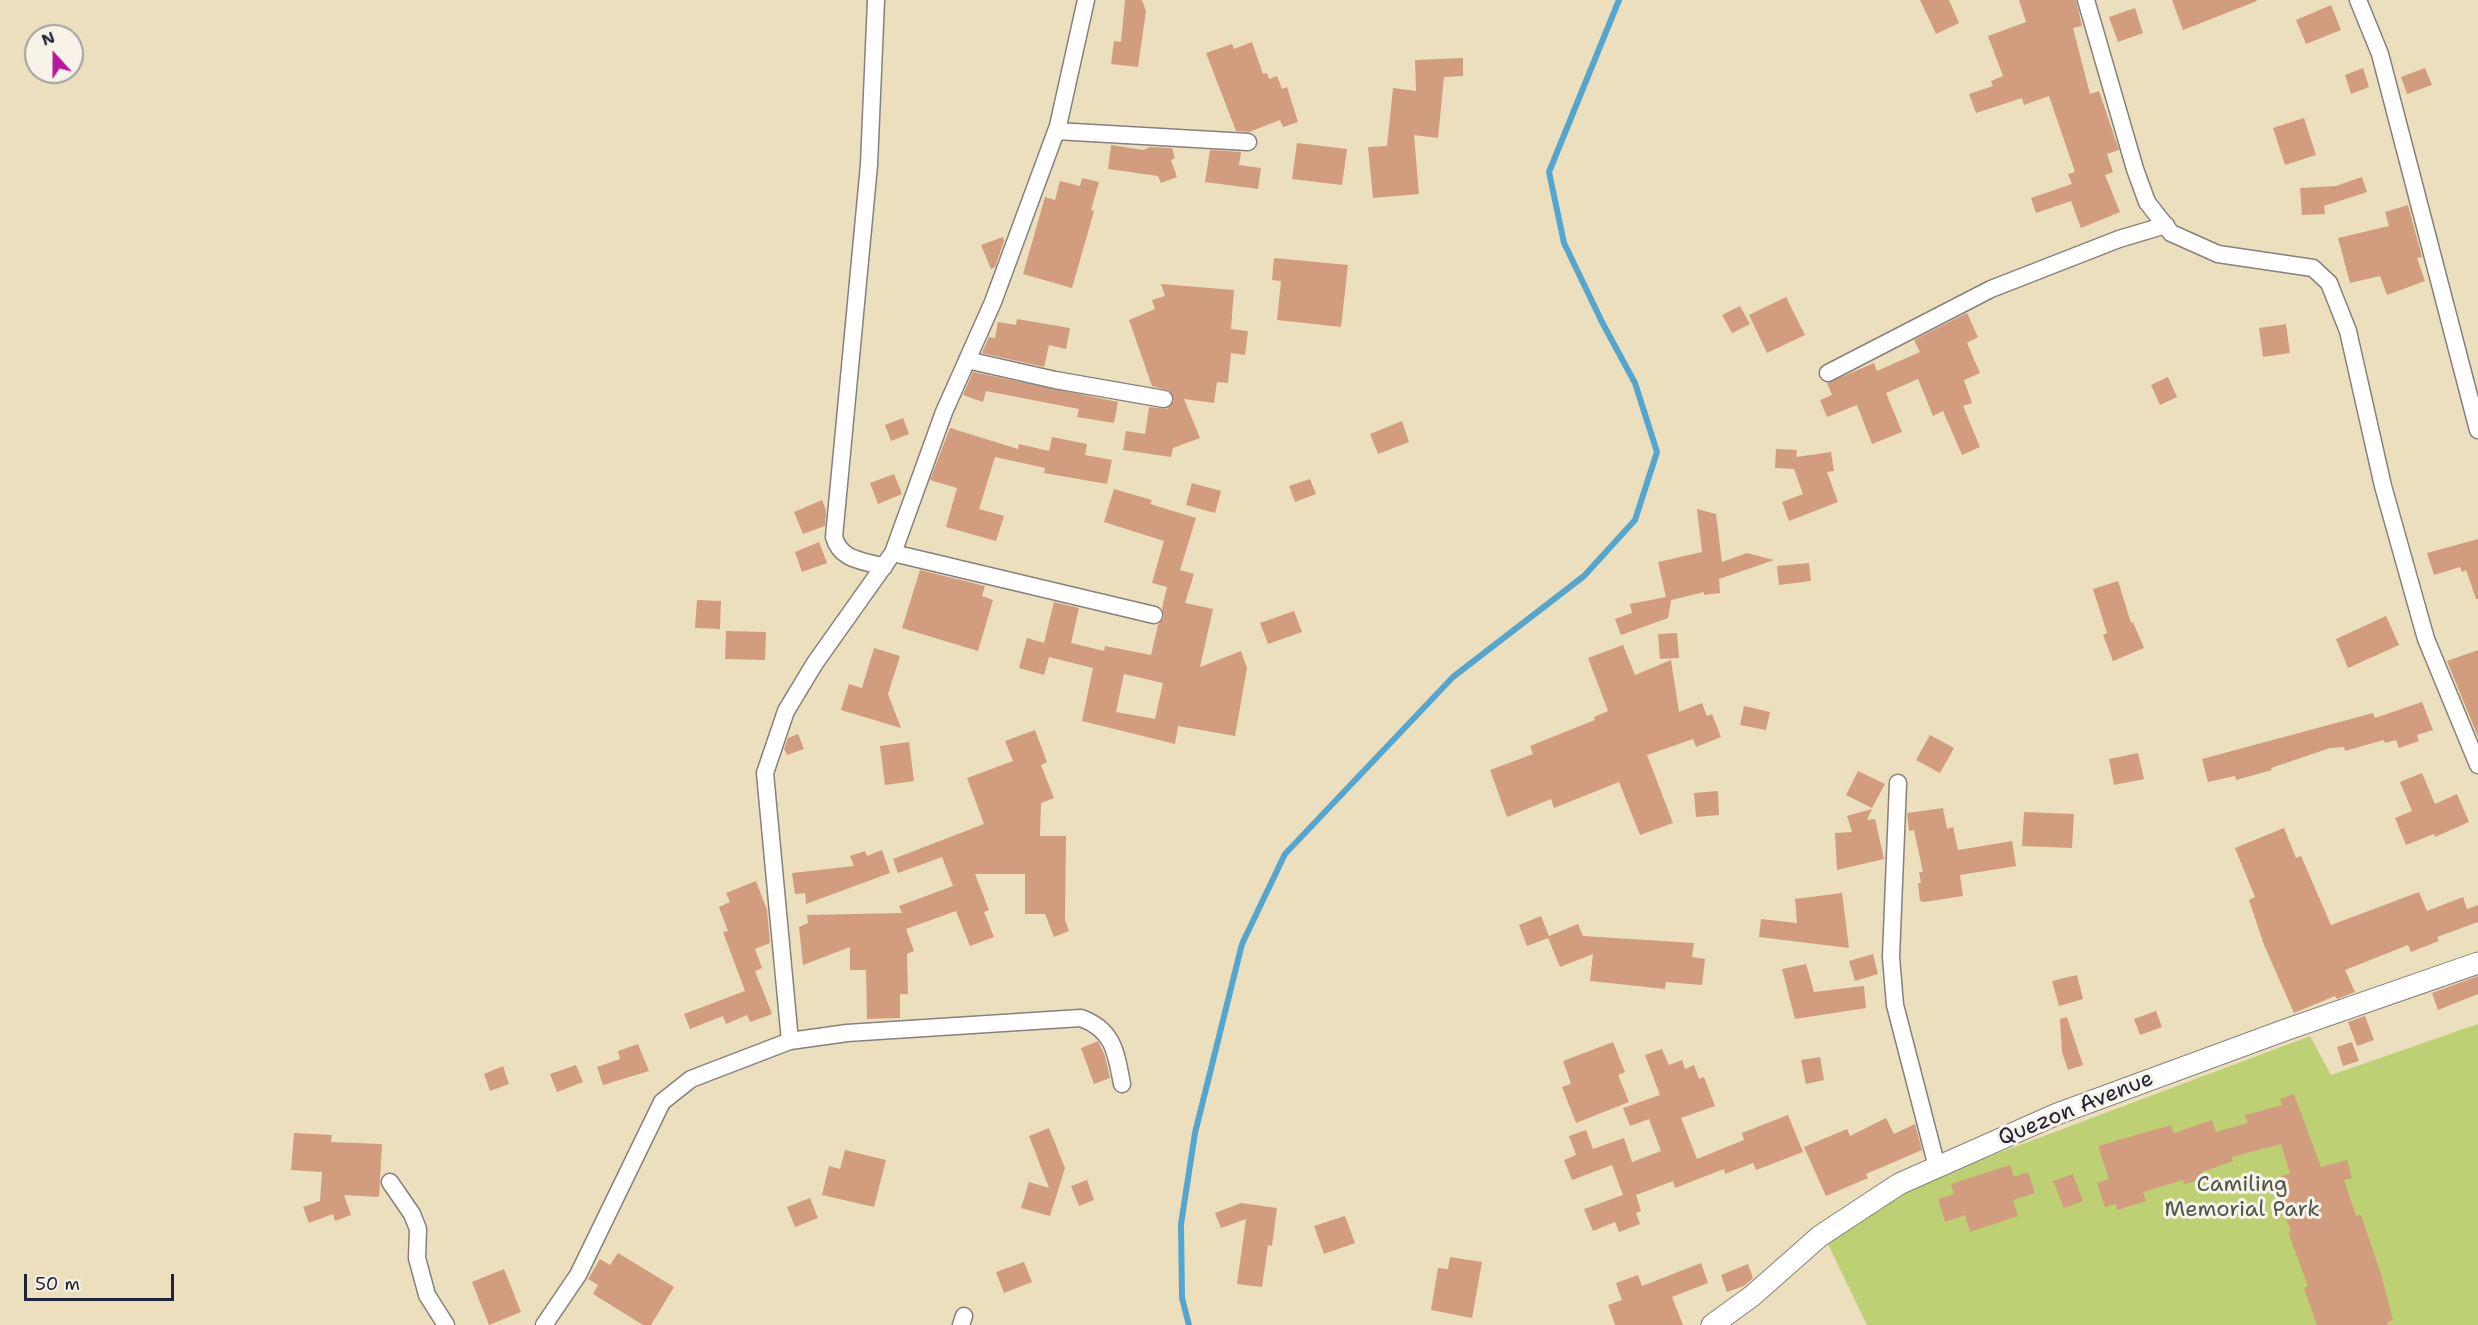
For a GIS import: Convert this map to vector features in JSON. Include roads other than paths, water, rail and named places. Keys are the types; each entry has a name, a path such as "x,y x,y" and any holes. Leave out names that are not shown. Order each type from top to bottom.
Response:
{"street":[{"path":"876,0 869,165 834,537 838,550 845,555 888,560 1154,615"},
{"path":"790,1041 765,773 786,711 815,663 888,560 940,422 993,302 1056,131 1086,0"},
{"path":"2086,0 2135,169 2147,202 2171,233 2218,254 2313,268 2329,283 2348,331 2382,486 2426,639 2478,765"},
{"path":"2358,0 2380,54 2478,430"},
{"path":"1056,131 1248,142"},
{"path":"1828,373 1991,289 2119,239 2166,225"},
{"path":"967,360 1055,380 1164,399"},
{"path":"1898,783 1891,957 1895,1005 1937,1167"},
{"name":"Quezon Avenue","path":"1712,1325 1752,1296 1820,1236 1899,1184 2057,1114 2288,1029 2478,963"},
{"path":"544,1325 578,1275 662,1102 691,1079 790,1041 847,1033 1081,1018 1096,1024 1109,1038 1116,1055 1122,1084"},
{"path":"390,1182 412,1214 418,1229 417,1258 427,1295 446,1325"}],"waterway":[{"path":"1189,1325 1182,1298 1181,1224 1195,1133 1242,944 1285,854 1453,677 1584,576 1635,520 1657,452 1635,383 1603,324 1564,243 1549,172 1619,0"}],"park label":[{"name":"Camiling Memorial Park","path":"2242,1198"}]}
